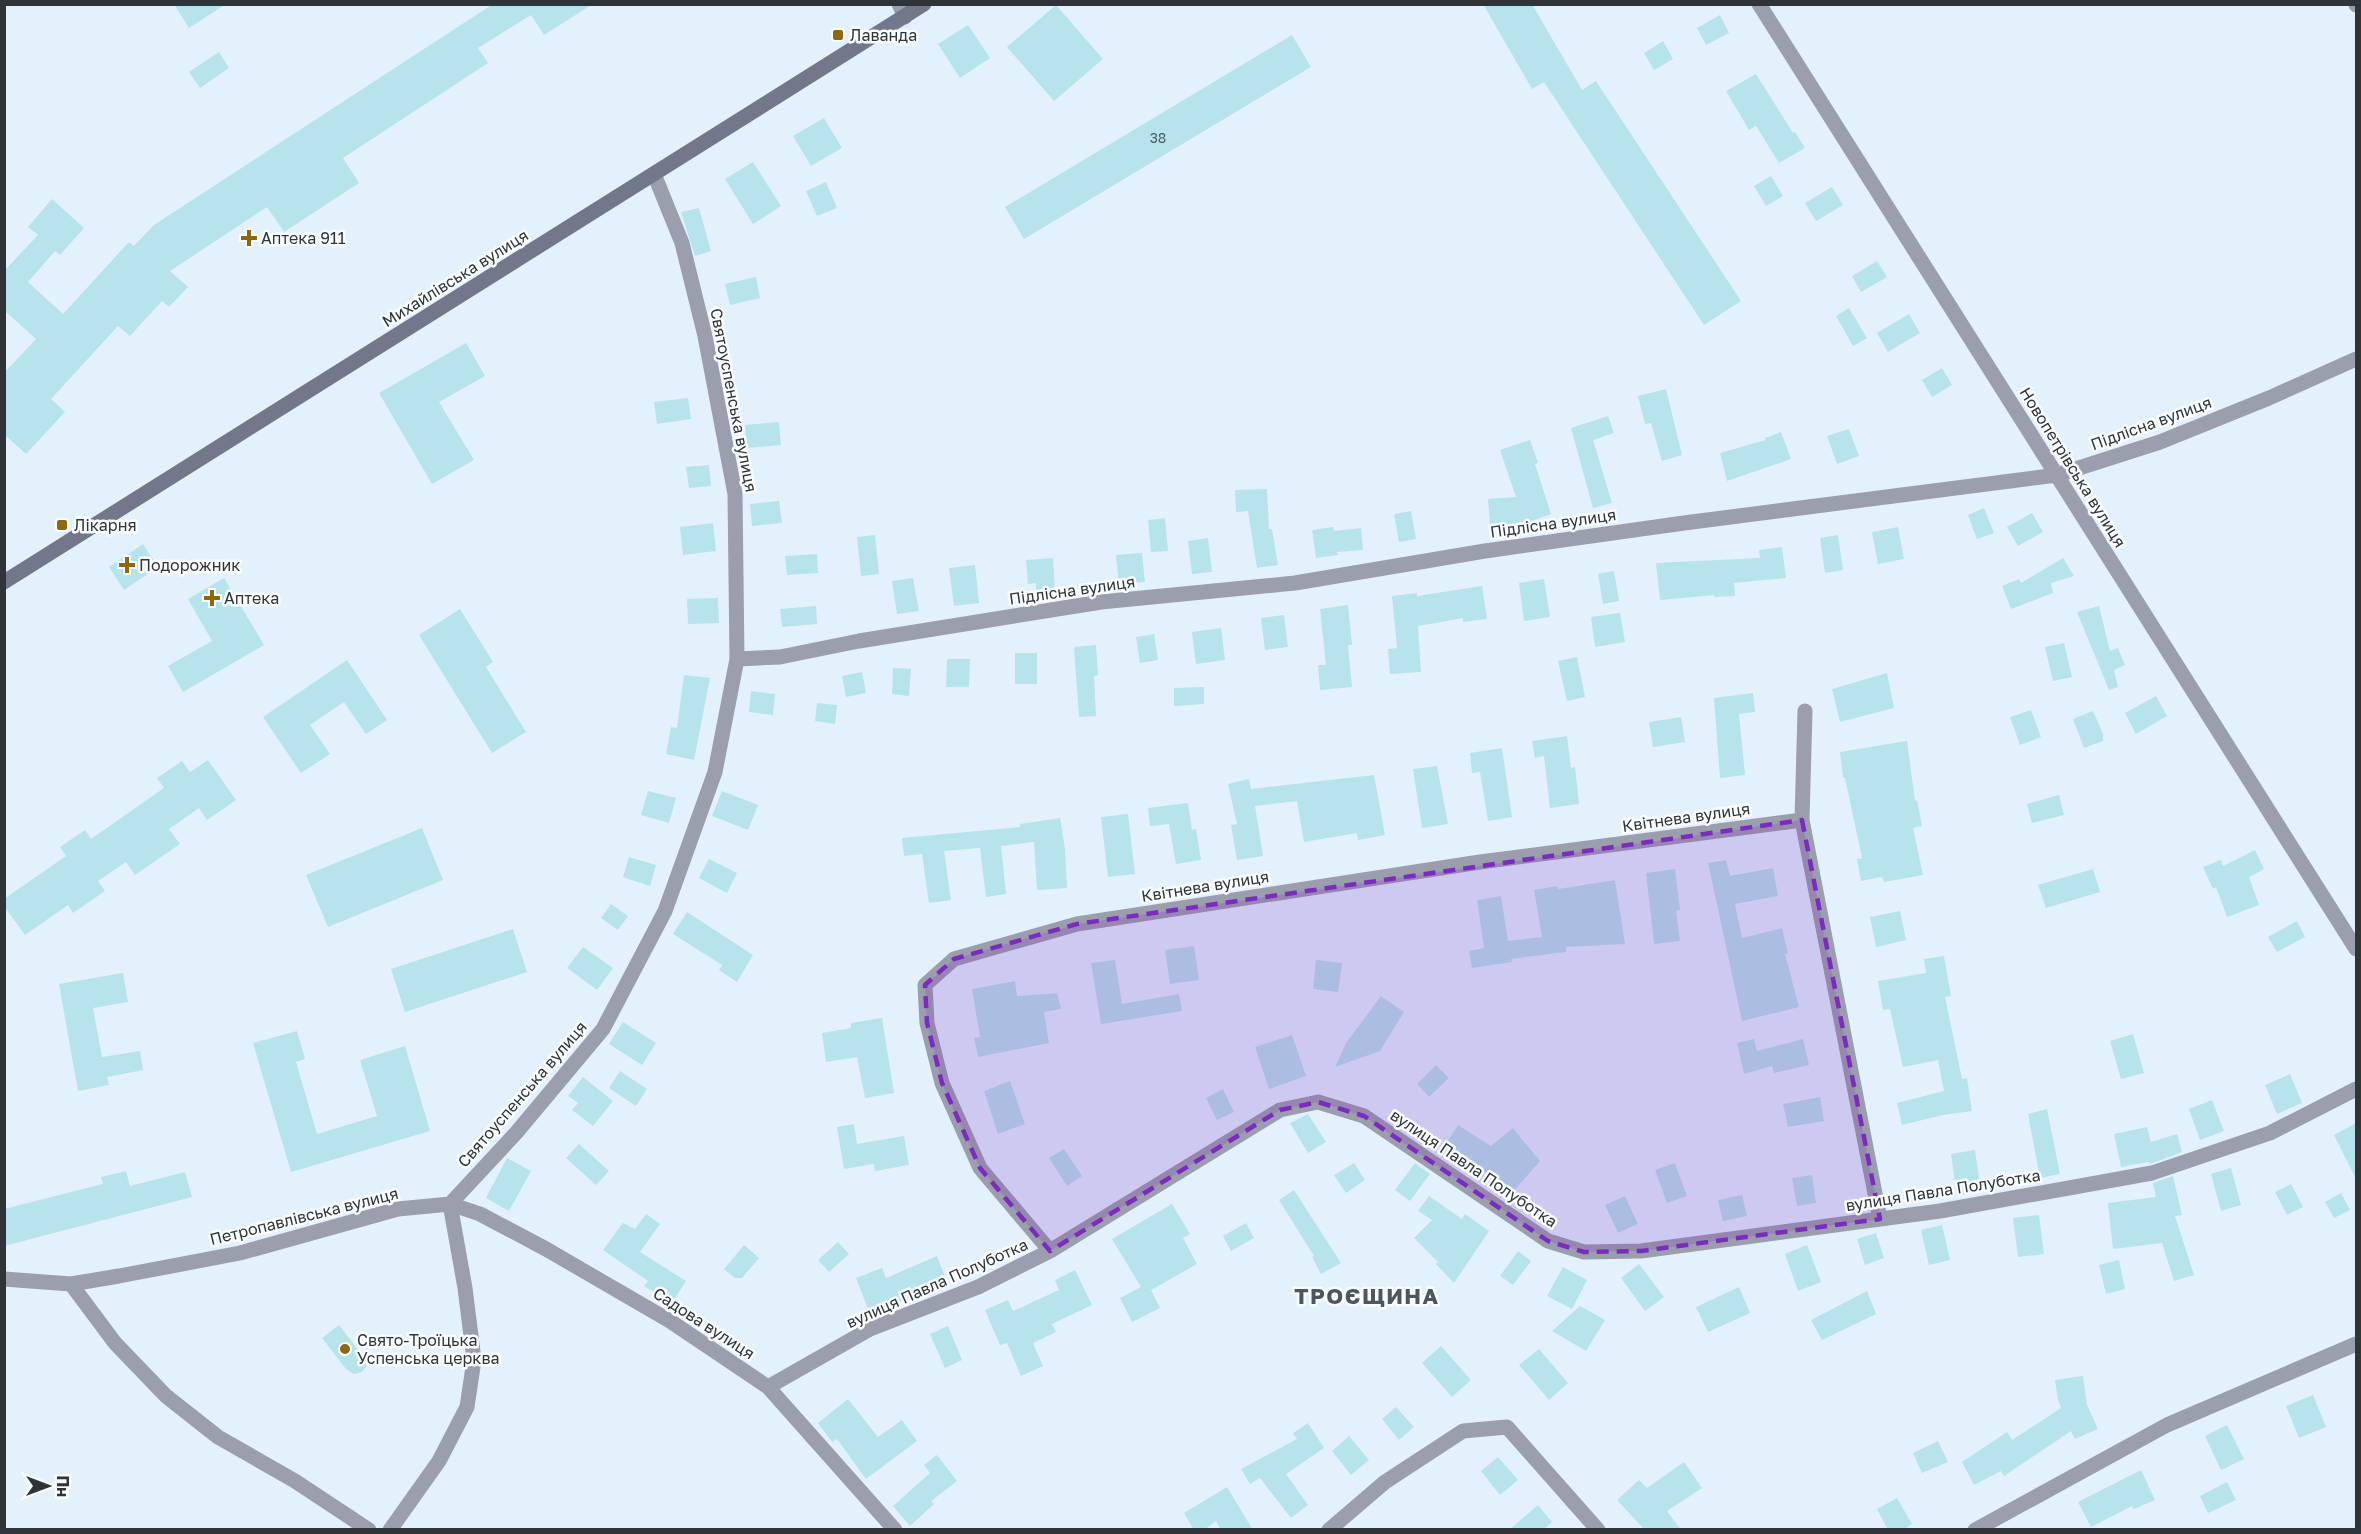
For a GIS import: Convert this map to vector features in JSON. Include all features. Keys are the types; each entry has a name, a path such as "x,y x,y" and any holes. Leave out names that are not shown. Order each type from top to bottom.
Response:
{"main road":[{"name":"Михайлівська вулиця","path":"4,582 654,174 902,11 924,4"}],"street":[{"name":"Новопетрівська вулиця","path":"1759,4 2356,949"},
{"name":"Святоуспенська вулиця","path":"450,1204 516,1133 603,1029 665,911 715,772 737,659 735,494 705,336 688,264 682,243 654,174"},
{"name":"Підлісна вулиця","path":"737,659 780,657 859,641 1101,602 1295,583 1590,536 2057,475 2160,442 2270,398 2356,359"},
{"path":"1805,711 1802,820 1880,1219"},
{"name":"Квітнева вулиця","path":"1050,1251 980,1168 942,1083 927,1023 925,985 954,959 1077,924 1480,862 1802,820"},
{"name":"вулиця Павла Полуботка","path":"768,1387 870,1329 978,1287 1050,1251 1280,1110 1318,1102 1364,1116 1548,1241 1584,1252 1641,1251 1940,1211 2152,1173 2270,1133 2356,1089"},
{"name":"Петропавлівська вулиця","path":"4,1278 70,1284 240,1253 398,1209 450,1204"},
{"name":"Садова вулиця","path":"450,1204 480,1214 546,1249 670,1321 768,1387 895,1530"},
{"path":"390,1530 439,1461 467,1407 474,1360 465,1288 450,1204"},
{"path":"70,1284 115,1343 166,1395 218,1437 295,1481 369,1530"},
{"path":"1975,1530 2167,1425 2356,1344"},
{"path":"1329,1530 1385,1482 1463,1431 1508,1427 1598,1530"}],"highlighted area":[{"path":"1802,820 1880,1219 1641,1251 1584,1252 1548,1241 1364,1116 1318,1102 1280,1110 1050,1251 980,1168 942,1083 927,1023 925,985 954,959 1077,924"}],"building":[{"path":"174,4 226,4 189,28"},
{"path":"493,4 593,4 544,35 531,15 478,48 488,63 343,158 359,183 284,232 267,207 170,271 188,287 169,307 162,301 130,336 118,326 51,399 65,412 26,454 4,434 4,373 36,339 4,310 4,271 38,235 28,227 52,199 84,228 60,255 55,251 28,282 63,314 129,242 134,246 154,225"},
{"path":"1483,4 1532,4 1582,90 1596,81 1741,301 1704,325 1544,82 1532,89"},
{"path":"1056,5 1103,59 1054,101 1007,47"},
{"path":"1720,15 1729,33 1706,45 1697,28"},
{"path":"968,25 990,58 960,78 938,44"},
{"path":"1292,35 1311,67 1024,239 1005,207"},
{"path":"1663,41 1673,59 1654,70 1644,53"},
{"path":"219,52 229,68 200,88 189,72"},
{"path":"1756,74 1805,148 1779,163 1756,126 1749,130 1726,91"},
{"path":"824,118 842,148 811,166 793,136"},
{"path":"753,162 781,206 753,224 725,179"},
{"path":"1771,176 1783,196 1766,206 1754,186"},
{"path":"826,182 837,208 817,216 806,191"},
{"path":"1832,187 1843,205 1816,221 1805,203"},
{"path":"699,208 711,251 695,256 681,212"},
{"path":"1877,261 1887,277 1861,292 1852,276"},
{"path":"756,277 760,298 730,305 725,284"},
{"path":"1849,308 1867,338 1853,346 1836,316"},
{"path":"1909,314 1920,333 1888,352 1877,333"},
{"path":"466,343 485,376 439,402 474,460 432,484 379,393"},
{"path":"1942,368 1952,385 1932,397 1922,380"},
{"path":"1666,389 1682,455 1662,461 1651,423 1645,424 1638,396"},
{"path":"688,398 691,419 657,424 654,402"},
{"path":"1608,416 1614,433 1593,440 1612,503 1593,508 1571,428"},
{"path":"779,422 781,445 747,448 745,425"},
{"path":"1849,429 1859,456 1837,464 1827,436"},
{"path":"1781,432 1791,459 1727,481 1720,453 1766,440 1765,438"},
{"path":"1530,440 1551,514 1523,524 1490,526 1488,499 1516,497 1500,450"},
{"path":"709,465 711,486 689,488 686,467"},
{"path":"1267,489 1269,529 1272,529 1278,565 1257,568 1248,511 1236,512 1235,490"},
{"path":"779,501 782,523 752,526 750,504"},
{"path":"1984,508 1994,533 1977,539 1968,515"},
{"path":"1411,511 1416,539 1399,542 1394,514"},
{"path":"2032,513 2043,532 2018,546 2007,527"},
{"path":"1165,518 1168,551 1151,552 1148,520"},
{"path":"713,523 716,551 683,555 680,527"},
{"path":"1333,527 1334,531 1361,528 1363,550 1337,552 1338,555 1316,558 1312,530"},
{"path":"1898,527 1904,559 1878,564 1872,532"},
{"path":"875,535 879,574 861,576 857,537"},
{"path":"1838,535 1843,570 1825,573 1820,538"},
{"path":"1208,538 1212,572 1192,574 1188,541"},
{"path":"143,544 158,567 124,590 109,567"},
{"path":"1782,547 1786,578 1734,583 1735,596 1714,597 1714,595 1660,600 1656,563 1760,558 1759,550"},
{"path":"1142,553 1145,582 1119,584 1116,555"},
{"path":"817,554 818,573 787,575 785,556"},
{"path":"1053,558 1055,592 1036,593 1036,583 1028,584 1026,560"},
{"path":"2063,558 2074,576 2051,583 2053,593 2011,609 2002,586 2019,579 2021,583"},
{"path":"975,565 979,603 954,606 949,568"},
{"path":"1614,571 1619,601 1603,604 1598,574"},
{"path":"224,578 264,645 183,692 168,666 212,641 188,599"},
{"path":"913,578 919,611 897,614 892,581"},
{"path":"1544,579 1550,617 1524,621 1519,583"},
{"path":"1482,586 1487,619 1463,622 1463,618 1418,626 1421,672 1390,674 1388,649 1397,648 1392,596 1417,593 1417,596"},
{"path":"718,598 719,623 688,624 687,599"},
{"path":"1348,605 1352,645 1348,645 1352,687 1320,690 1318,665 1326,665 1320,609"},
{"path":"816,606 817,624 782,627 780,609"},
{"path":"2099,606 2110,651 2118,648 2125,665 2114,670 2118,687 2109,690 2077,612"},
{"path":"460,609 493,662 486,667 526,732 492,753 419,635"},
{"path":"1620,613 1625,642 1595,647 1591,617"},
{"path":"1284,615 1288,647 1265,650 1261,618"},
{"path":"1221,628 1225,660 1196,664 1192,632"},
{"path":"1154,634 1158,660 1140,663 1136,637"},
{"path":"2064,643 2072,677 2053,681 2045,647"},
{"path":"1096,645 1098,675 1094,676 1096,716 1079,717 1074,647"},
{"path":"1015,653 1037,653 1037,684 1015,684"},
{"path":"1577,657 1585,697 1567,701 1558,661"},
{"path":"947,659 970,659 969,687 946,687"},
{"path":"347,660 387,720 366,734 344,702 310,725 330,754 301,773 263,717"},
{"path":"893,668 911,669 909,696 892,694"},
{"path":"862,672 866,693 846,697 842,676"},
{"path":"1887,673 1894,708 1840,722 1832,689"},
{"path":"684,675 710,678 694,760 666,754 671,727 677,728"},
{"path":"1204,687 1204,704 1174,706 1174,688"},
{"path":"751,691 775,694 773,715 749,712"},
{"path":"1753,693 1755,712 1739,714 1745,775 1720,778 1714,698"},
{"path":"2156,696 2167,716 2136,734 2125,713"},
{"path":"817,703 837,705 835,724 815,721"},
{"path":"2031,710 2041,737 2020,745 2010,717"},
{"path":"2093,711 2103,734 2103,741 2084,748 2073,719"},
{"path":"1681,717 1685,742 1653,747 1649,722"},
{"path":"1567,736 1571,768 1575,767 1579,804 1550,808 1544,756 1535,758 1532,741"},
{"path":"1907,741 1915,801 1917,800 1922,826 1913,828 1923,875 1884,882 1882,877 1861,881 1857,859 1862,858 1845,778 1843,778 1840,752"},
{"path":"1502,748 1512,817 1488,821 1480,772 1472,773 1470,753"},
{"path":"208,760 236,800 207,820 199,808 169,829 180,844 135,875 126,862 98,881 105,891 73,913 68,905 25,935 4,906 4,899 66,856 60,847 85,830 91,839 164,788 157,778 182,761 190,772"},
{"path":"1437,766 1448,824 1422,828 1413,769"},
{"path":"1374,775 1385,835 1358,840 1357,833 1304,842 1297,801 1255,806 1263,856 1237,860 1231,825 1237,824 1228,784 1249,779 1251,789"},
{"path":"648,791 676,798 669,823 641,815"},
{"path":"722,791 758,805 748,830 712,816"},
{"path":"2059,795 2064,815 2032,823 2027,804"},
{"path":"1188,803 1192,830 1196,829 1201,860 1176,864 1169,824 1150,826 1148,808"},
{"path":"1128,814 1135,874 1108,877 1101,817"},
{"path":"1060,818 1065,849 1067,888 1037,890 1034,842 1001,846 1006,894 986,897 980,848 944,851 951,900 929,903 922,854 904,856 902,838 1020,827 1020,824"},
{"path":"422,828 443,880 328,927 306,875"},
{"path":"2255,850 2264,869 2249,877 2259,905 2227,917 2216,887 2213,889 2203,867 2221,860 2223,866"},
{"path":"629,857 656,865 650,886 623,877"},
{"path":"709,859 737,873 727,893 699,878"},
{"path":"1726,860 1730,876 1773,868 1778,896 1735,904 1742,938 1782,928 1788,953 1785,954 1799,1007 1742,1021 1708,863"},
{"path":"1675,869 1680,910 1676,911 1680,941 1654,944 1646,873"},
{"path":"2093,869 2100,892 2046,908 2038,885"},
{"path":"1615,880 1625,944 1566,947 1566,952 1511,959 1512,962 1472,968 1469,951 1484,948 1477,900 1501,896 1508,941 1542,937 1534,890 1557,886 1558,889"},
{"path":"611,904 628,916 618,930 601,918"},
{"path":"1900,911 1906,940 1876,947 1870,917"},
{"path":"687,912 753,955 737,982 719,970 722,965 673,934"},
{"path":"2297,921 2305,937 2277,952 2268,937"},
{"path":"513,929 527,972 405,1012 391,969"},
{"path":"1194,946 1199,980 1170,984 1165,950"},
{"path":"583,947 613,968 597,990 567,968"},
{"path":"1944,956 1951,996 1945,997 1962,1079 1967,1078 1972,1111 1902,1125 1897,1103 1944,1091 1938,1060 1903,1067 1890,1009 1883,1010 1878,981 1926,973 1924,959"},
{"path":"1115,960 1122,1004 1179,994 1182,1011 1101,1024 1091,963"},
{"path":"1316,960 1342,963 1338,992 1313,989"},
{"path":"123,973 128,1002 93,1008 102,1057 140,1051 143,1070 107,1077 109,1085 78,1091 59,984"},
{"path":"1015,981 1017,996 1057,993 1061,1009 1044,1012 1049,1043 978,1057 974,1038 980,1037 972,989"},
{"path":"1381,996 1404,1012 1380,1051 1335,1067 1346,1043"},
{"path":"882,1018 894,1093 865,1098 857,1057 826,1062 822,1033 851,1028 851,1023"},
{"path":"623,1022 656,1043 642,1065 609,1044"},
{"path":"297,1031 305,1059 296,1062 317,1134 377,1116 360,1060 405,1046 430,1131 291,1172 253,1043"},
{"path":"2133,1034 2144,1073 2121,1079 2110,1041"},
{"path":"1292,1035 1306,1076 1269,1089 1255,1047"},
{"path":"1754,1039 1757,1051 1803,1039 1809,1065 1774,1073 1772,1066 1744,1074 1737,1043"},
{"path":"1436,1065 1449,1078 1429,1097 1417,1084"},
{"path":"620,1071 647,1089 636,1106 609,1088"},
{"path":"2290,1074 2302,1103 2277,1114 2265,1085"},
{"path":"583,1077 613,1101 593,1126 572,1110 578,1103 568,1096"},
{"path":"1010,1081 1025,1124 998,1134 984,1091"},
{"path":"1223,1089 1234,1112 1217,1120 1206,1098"},
{"path":"1820,1097 1824,1121 1788,1127 1783,1104"},
{"path":"2212,1100 2224,1131 2200,1140 2189,1109"},
{"path":"2047,1109 2060,1174 2040,1178 2028,1114"},
{"path":"1308,1114 1326,1142 1308,1153 1290,1123"},
{"path":"2356,1123 2356,1179 2334,1135"},
{"path":"854,1124 857,1144 904,1136 909,1165 875,1171 874,1164 844,1169 837,1127"},
{"path":"1458,1125 1491,1146 1513,1128 1540,1161 1511,1194 1467,1156 1463,1162 1442,1150"},
{"path":"2147,1127 2151,1142 2177,1134 2182,1152 2150,1164 2148,1162 2121,1167 2114,1134"},
{"path":"579,1144 609,1171 596,1185 566,1158"},
{"path":"1064,1149 1082,1176 1067,1186 1049,1158"},
{"path":"1975,1150 1981,1192 1957,1196 1951,1154"},
{"path":"507,1158 531,1171 509,1211 486,1198"},
{"path":"1354,1163 1365,1180 1346,1193 1334,1175"},
{"path":"1415,1163 1430,1174 1410,1201 1395,1190"},
{"path":"1675,1163 1687,1196 1667,1203 1655,1170"},
{"path":"2231,1168 2241,1205 2221,1211 2211,1174"},
{"path":"126,1171 130,1186 185,1172 192,1197 4,1246 4,1209 103,1184 101,1177"},
{"path":"1812,1175 1816,1203 1797,1206 1792,1178"},
{"path":"2173,1176 2182,1215 2175,1216 2194,1275 2174,1281 2162,1243 2113,1249 2108,1203 2156,1197 2153,1183"},
{"path":"2291,1184 2303,1207 2287,1215 2275,1192"},
{"path":"1294,1190 1341,1263 1321,1274 1312,1257 1314,1256 1279,1200"},
{"path":"2341,1193 2350,1210 2334,1218 2325,1202"},
{"path":"1742,1195 1747,1216 1723,1221 1718,1200"},
{"path":"1429,1196 1462,1219 1465,1214 1489,1231 1454,1283 1436,1264 1438,1262 1414,1238 1432,1220 1418,1211"},
{"path":"1625,1196 1638,1224 1618,1233 1605,1205"},
{"path":"1172,1204 1190,1234 1183,1238 1197,1264 1151,1290 1160,1308 1132,1322 1120,1298 1141,1287 1112,1239"},
{"path":"646,1214 660,1224 640,1252 686,1281 672,1303 644,1286 648,1281 603,1250 623,1223 635,1229"},
{"path":"2039,1215 2044,1254 2018,1257 2013,1218"},
{"path":"1246,1223 1254,1238 1231,1251 1223,1236"},
{"path":"1942,1225 1950,1260 1929,1265 1921,1230"},
{"path":"1876,1233 1884,1258 1865,1265 1857,1239"},
{"path":"838,1242 849,1254 829,1272 818,1260"},
{"path":"744,1245 759,1258 742,1278 735,1278 724,1269"},
{"path":"1807,1245 1821,1282 1798,1291 1785,1254"},
{"path":"1518,1251 1531,1261 1513,1285 1500,1276"},
{"path":"937,1256 947,1282 870,1314 856,1278 882,1268 886,1278"},
{"path":"2119,1260 2125,1289 2106,1294 2099,1265"},
{"path":"1639,1264 1664,1297 1645,1311 1621,1278"},
{"path":"1563,1267 1587,1280 1572,1309 1547,1296"},
{"path":"1075,1270 1092,1305 1052,1324 1056,1332 1033,1343 1043,1366 1021,1376 1007,1343 1000,1345 985,1310 1008,1300 1013,1311 1059,1290 1055,1280"},
{"path":"1739,1287 1750,1313 1708,1332 1696,1307"},
{"path":"1867,1291 1876,1314 1822,1340 1811,1320"},
{"path":"1580,1306 1605,1320 1586,1351 1552,1331"},
{"name":"Свято-Троїцька Успенська церква","path":"339,1325 363,1356 367,1365 362,1372 354,1374 346,1369 322,1338"},
{"path":"948,1326 962,1360 945,1368 930,1334"},
{"path":"1441,1346 1471,1380 1452,1397 1422,1363"},
{"path":"1539,1349 1568,1383 1549,1400 1519,1365"},
{"path":"2083,1376 2087,1405 2098,1429 2075,1439 2071,1431 2004,1476 2001,1471 1974,1485 1962,1462 2007,1432 2012,1440 2061,1408 2055,1380"},
{"path":"2313,1395 2326,1427 2299,1438 2286,1406"},
{"path":"848,1399 878,1437 902,1420 917,1441 866,1479 837,1439 832,1442 818,1423"},
{"path":"1396,1407 1414,1427 1399,1440 1382,1419"},
{"path":"1308,1423 1324,1448 1286,1474 1308,1505 1291,1518 1260,1478 1250,1484 1241,1469 1297,1439 1293,1433"},
{"path":"2227,1425 2244,1459 2221,1470 2205,1436"},
{"path":"1349,1436 1369,1460 1351,1475 1332,1451"},
{"path":"1938,1441 1948,1462 1922,1473 1913,1453"},
{"path":"937,1455 957,1481 931,1501 934,1504 910,1526 893,1506 930,1473 924,1465"},
{"path":"1498,1457 1518,1480 1500,1495 1481,1471"},
{"path":"1684,1462 1702,1488 1667,1511 1681,1530 1645,1530 1617,1500 1639,1480 1647,1488"},
{"path":"2141,1470 2155,1500 2134,1509 2132,1506 2091,1527 2078,1502"},
{"path":"2227,1482 2236,1500 2208,1513 2200,1496"},
{"path":"1227,1487 1253,1530 1221,1530 1216,1521 1204,1530 1194,1530 1184,1513"},
{"path":"1897,1498 1912,1524 1903,1530 1888,1530 1877,1509"},
{"path":"1538,1505 1552,1522 1543,1530 1509,1530"}],"place":[{"name":"Лаванда","path":"838,35"},
{"name":"Аптека 911","path":"249,238"},
{"name":"Лікарня","path":"62,525"},
{"name":"Подорожник","path":"127,565"},
{"name":"Аптека","path":"212,598"},
{"name":"Свято-Троїцька Успенська церква","path":"345,1349"}],"district":[{"name":"ТРОЄЩИНА","path":"1367,1295"}]}
